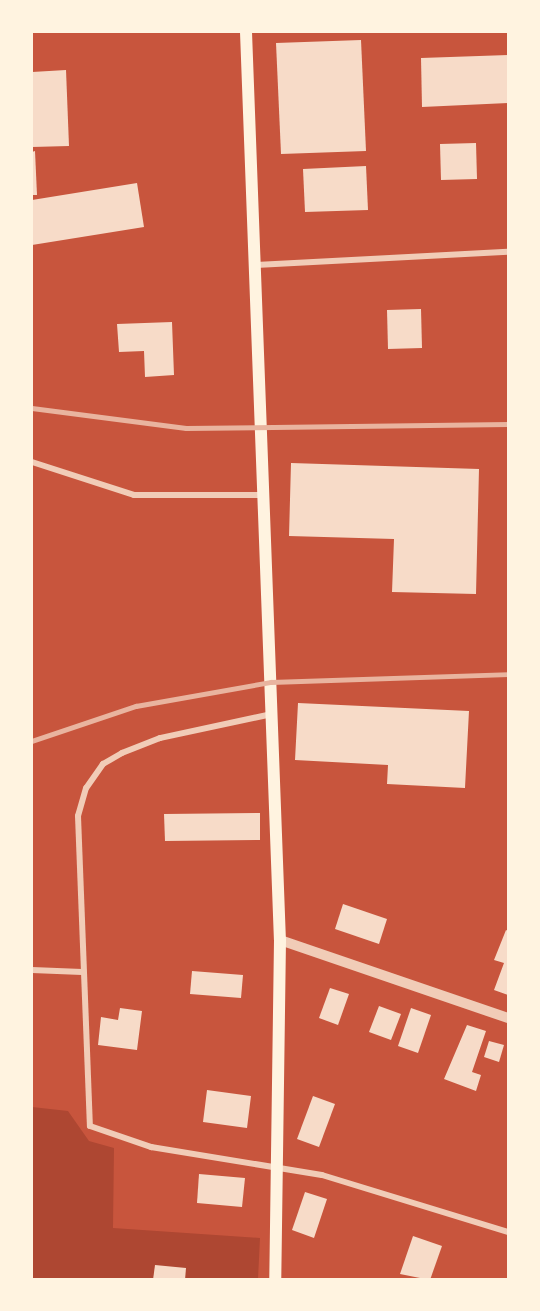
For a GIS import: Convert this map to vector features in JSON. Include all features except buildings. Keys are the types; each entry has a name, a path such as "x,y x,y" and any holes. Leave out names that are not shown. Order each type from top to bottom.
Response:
{"main road":[{"path":"246,32 280,940 279,1169 275,1280"}],"street":[{"path":"255,265 508,252"},
{"path":"32,462 134,495 263,495"},
{"path":"272,714 160,738 122,753 93,776 78,816 82,972 90,1126 151,1147 322,1175 508,1232"},
{"path":"280,940 508,1018"},
{"path":"32,970 82,972"}],"shaded area":[{"path":"32,1107 68,1111 89,1141 114,1148 113,1228 260,1238 258,1279 32,1280"}],"railway":[{"path":"32,408 186,428 508,424"},
{"path":"32,741 136,706 271,682 508,674"}]}
